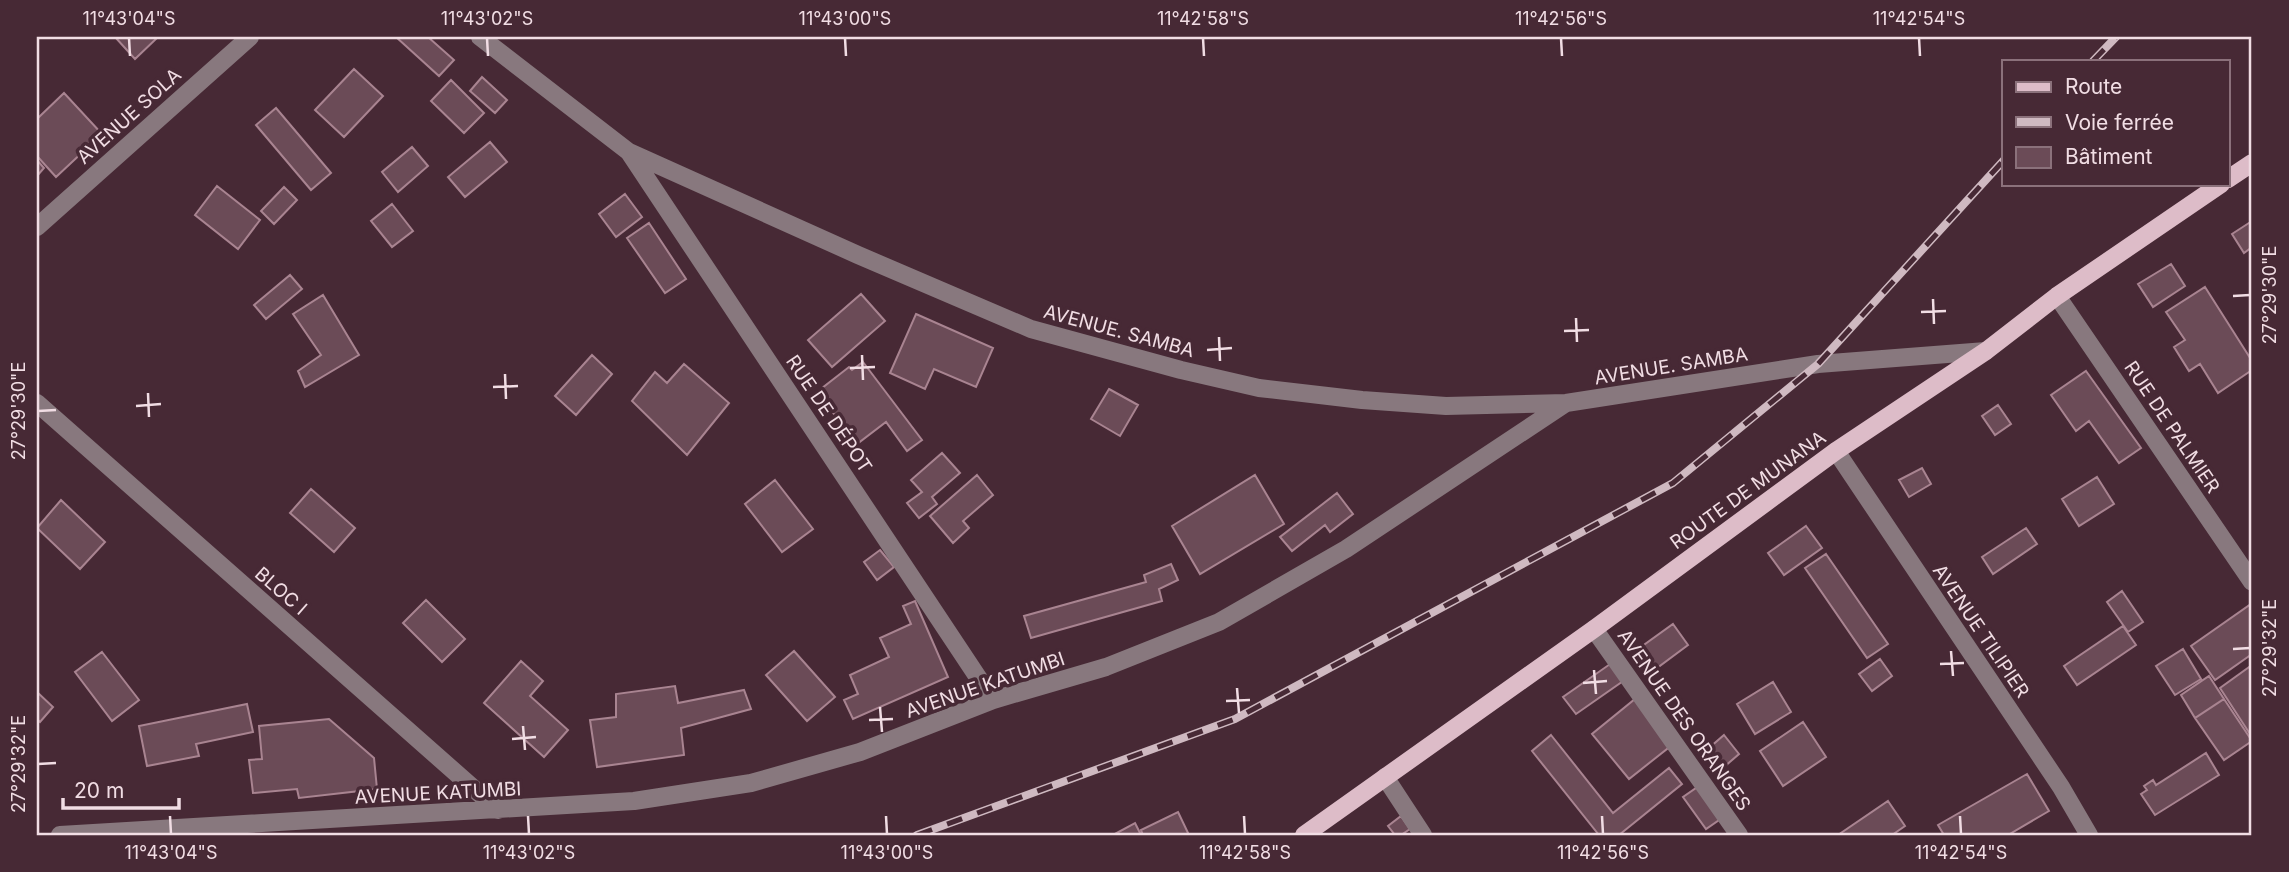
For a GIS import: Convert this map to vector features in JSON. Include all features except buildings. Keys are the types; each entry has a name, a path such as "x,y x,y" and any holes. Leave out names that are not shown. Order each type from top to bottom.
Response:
{"main road":[{"path":"2230,178 2252,163"},
{"name":"ROUTE DE MUNANA","path":"1304,835 1594,629 1836,451 1986,351 2057,296 2218,186"}],"street":[{"name":"AVENUE SOLA","path":"37,226 250,37"},
{"name":"AVENUE. SAMBA","path":"480,37 629,152 1031,329 1181,370 1259,388 1446,406 1566,403 1818,364 1986,351"},
{"name":"RUE DE DÉPOT","path":"629,152 993,700"},
{"name":"RUE DE PALMIER","path":"2057,296 2252,582"},
{"name":"BLOC I","path":"37,403 498,810"},
{"name":"AVENUE KATUMBI","path":"60,835 634,801 751,783 860,752 993,700 1105,667 1219,622 1346,549 1566,403"},
{"name":"AVENUE TILIPIER","path":"1836,451 2061,787 2089,835"},
{"name":"AVENUE DES ORANGES","path":"1594,629 1739,835"},
{"path":"1385,777 1423,835"}],"railway":[{"path":"2094,60 2116,37"},
{"path":"917,835 1235,719 1673,483 1818,364 2002,162"}]}
